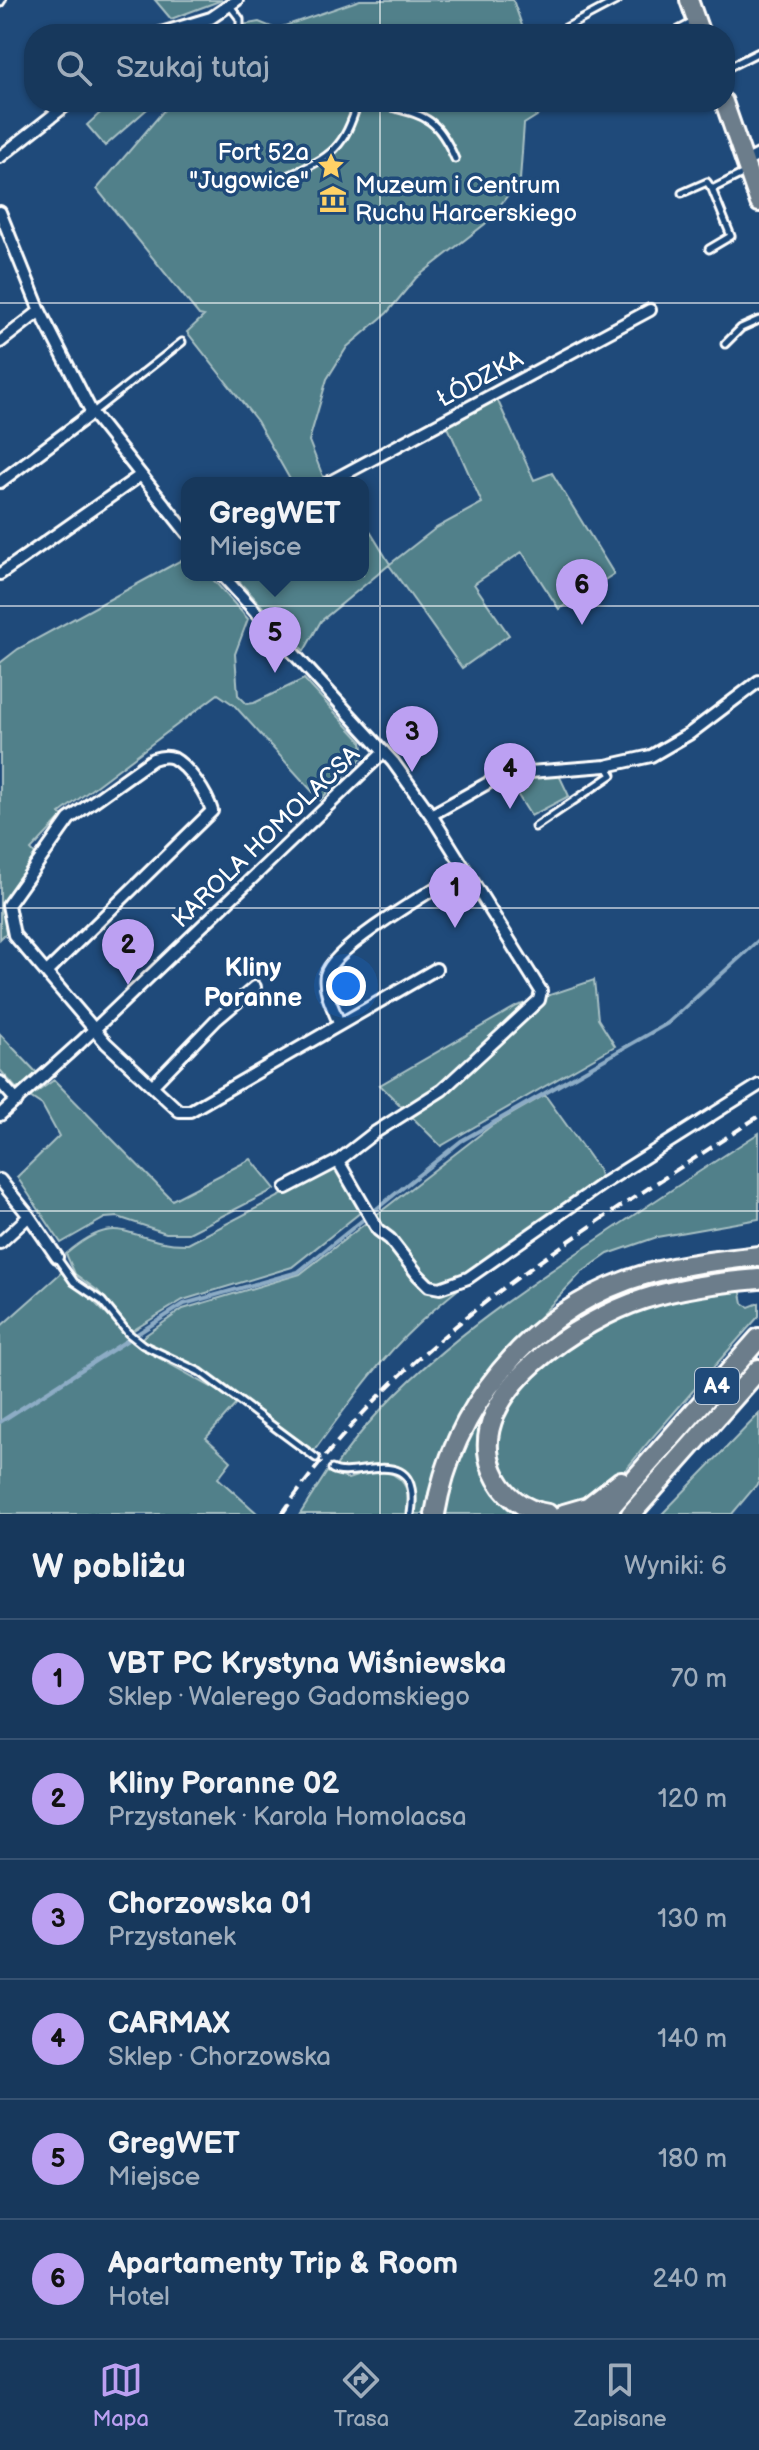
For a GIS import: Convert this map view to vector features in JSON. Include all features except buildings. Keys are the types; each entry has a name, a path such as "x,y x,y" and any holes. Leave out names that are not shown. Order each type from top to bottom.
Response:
{"highway":[{"path":"435,1514 444,1475 463,1427 506,1364 541,1331 588,1300 627,1281 696,1263 759,1256"},
{"path":"548,1514 517,1503 501,1486 490,1464 488,1439 491,1425 508,1391 543,1356 595,1319 676,1290 756,1280"},
{"name":"A4","path":"604,1514 759,1338"},
{"name":"A4","path":"631,1514 759,1369"},
{"path":"699,1437 759,1389"},
{"path":"564,1514 579,1511 599,1500 674,1434"}],"main road":[{"path":"689,0 698,24"},
{"path":"728,112 751,162 759,203"}],"street":[{"path":"191,24 211,18 234,3"},
{"path":"0,157 23,143 59,112"},
{"path":"0,212 40,311 92,413 181,525"},
{"name":"ŁÓDZKA","path":"339,477 650,310"},
{"path":"0,342 40,311"},
{"path":"0,482 92,413"},
{"path":"0,574 141,475"},
{"path":"227,581 384,752 431,815 541,991 539,1000 442,1090 374,1133 338,1161 286,1188"},
{"path":"431,815 504,774 606,766 634,762 661,752 759,681"},
{"name":"KAROLA HOMOLACSA","path":"0,1115 94,1030 384,752"},
{"path":"48,971 212,811 208,797 174,758 153,759 69,819 8,905 14,935 48,971 94,1030 179,1111 190,1111 436,969"},
{"path":"339,1023 326,984 326,973 333,963 374,929 465,870"},
{"path":"152,1086 216,1020 255,987"},
{"path":"0,1082 17,1101"},
{"path":"338,1161 372,1221 429,1286 440,1288 468,1278 592,1192 759,1085"},
{"path":"0,1180 57,1257"},
{"path":"0,1243 29,1216"}],"lane":[{"path":"573,24 618,0"},
{"path":"234,3 240,24"},
{"path":"735,64 759,52"},
{"path":"288,176 317,163 332,151 354,124 356,112"},
{"path":"407,112 428,118 438,125 455,159"},
{"path":"712,189 751,162"},
{"path":"682,193 707,182 712,189 731,236 709,249"},
{"path":"725,344 741,328 759,320"},
{"path":"92,413 182,342"},
{"path":"535,827 612,775 606,766"},
{"path":"57,1257 74,1282 102,1301 134,1338 200,1372 316,1458"},
{"path":"332,1469 348,1473 379,1466 396,1471 410,1490 411,1514"}],"green space":[{"path":"155,0 222,0 171,19"},
{"path":"360,0 513,0 521,24 290,24"},
{"path":"101,112 144,112 105,146 87,125"},
{"path":"162,112 543,112 524,124 520,180 485,224 416,278 387,313 347,347 327,379 309,441 323,477 289,477 257,421 187,332 204,316 199,315 97,189"},
{"path":"497,399 534,480 552,473 614,574 559,609 522,552 474,584 509,635 462,668 389,565 321,621 304,651 239,581 369,581 369,530 390,564 436,528 482,503 447,425"},
{"path":"181,560 181,581 214,581 248,619 235,654 238,695 247,704 254,703 304,679 362,742 364,756 320,800 234,705 218,694 60,813 63,816 31,850 38,858 13,892 7,910 6,933 0,939 0,663 18,649"},
{"path":"527,774 559,775 569,796 531,816 507,778"},
{"path":"594,980 598,1019 615,1046 441,1146 380,1085 517,1006"},
{"path":"0,1034 37,1073 17,1089 0,1070"},
{"path":"54,1080 172,1200 251,1159 275,1189 189,1233 166,1233 118,1217 105,1218 61,1243 17,1177 59,1136 42,1105 30,1097"},
{"path":"545,1095 598,1169 602,1183 485,1268 418,1324 376,1369 314,1451 206,1373 140,1339 183,1309 300,1274 491,1126"},
{"path":"759,1133 759,1219 657,1237 608,1254 581,1273 500,1359 439,1465 426,1514 414,1514 411,1484 396,1469 374,1465 346,1470 336,1466 386,1405 474,1326 571,1257"},
{"path":"335,1167 361,1212 292,1267 183,1300 132,1331 98,1291 75,1274 66,1254 100,1232 113,1230 168,1243 188,1244"},
{"path":"743,1264 744,1274 629,1297 489,1406 479,1440 482,1464 486,1475 523,1514 443,1514 455,1473 490,1400 512,1369 539,1341 571,1317 606,1297 647,1281"},
{"path":"63,1271 139,1347 238,1402 206,1438 231,1461 218,1478 258,1514 0,1514 0,1327"},
{"path":"740,1288 743,1303 749,1307 759,1303 759,1316 608,1487 571,1506 547,1508 533,1503 510,1483 497,1455 495,1440 498,1426 508,1405 542,1366 587,1334 634,1310"},
{"path":"759,1414 759,1482 732,1514 662,1514"},
{"path":"378,1469 394,1475 404,1484 408,1497 407,1514 300,1514 327,1472 348,1479"}],"waterway":[{"path":"0,1422 184,1304 298,1272 461,1141 668,1023 759,940"}],"railway":[{"path":"282,1514 332,1448 385,1390 441,1338 562,1246 759,1116"}],"place":[{"name":"Fort 52a \"Jugowice\"","path":"331,166"},
{"name":"Muzeum i Centrum Ruchu Harcerskiego","path":"333,199"},
{"name":"Apartamenty Trip & Room","path":"582,625"},
{"name":"GregWET","path":"275,673"},
{"name":"Chorzowska 01","path":"412,772"},
{"name":"CARMAX","path":"510,809"},
{"name":"VBT PC Krystyna Wiśniewska","path":"455,928"},
{"name":"Kliny Poranne 02","path":"128,985"}],"district":[{"name":"Kliny Poranne","path":"253,983"}]}
